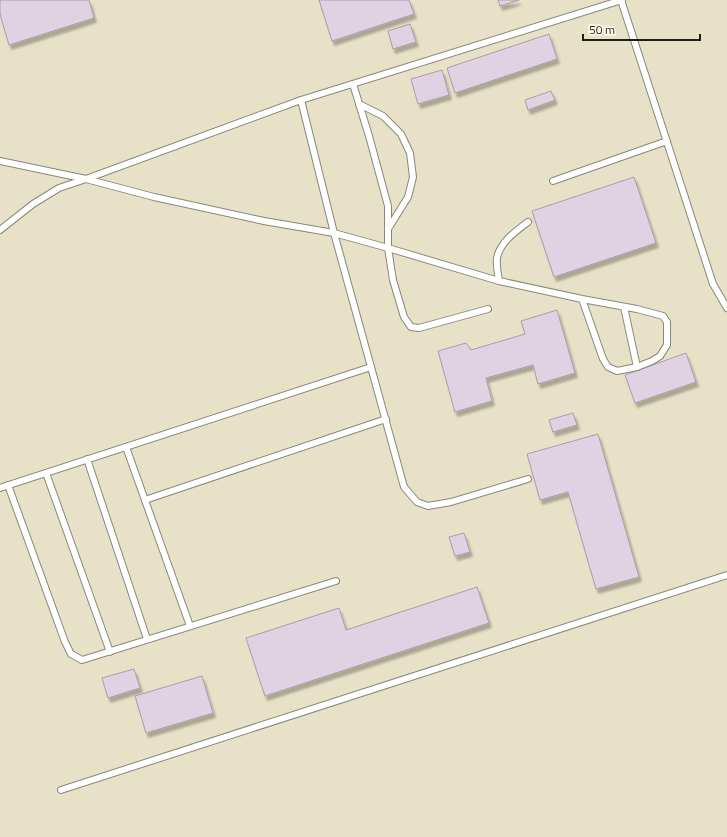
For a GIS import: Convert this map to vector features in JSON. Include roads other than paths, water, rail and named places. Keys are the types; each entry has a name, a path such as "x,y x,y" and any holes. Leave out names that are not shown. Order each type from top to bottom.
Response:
{"lane":[{"path":"0,230 33,204 59,188 301,100 622,0 713,284 727,308"},
{"path":"353,84 388,206 388,248 393,280 404,317 411,327 419,328 488,309"},
{"path":"301,100 334,234 404,487 417,502 428,506 451,502 528,479"},
{"path":"359,104 383,116 401,134 410,153 413,177 408,197 388,229"},
{"path":"553,181 667,141"},
{"path":"0,161 86,179 154,197 334,234 388,248 499,281 663,316 667,322 667,345 660,356 652,362 617,371 608,367 603,359 582,299"},
{"path":"499,281 497,258 502,246 510,236 528,222"},
{"path":"624,307 637,367"},
{"path":"0,488 371,367"},
{"path":"145,500 386,419"},
{"path":"126,447 190,626"},
{"path":"87,459 147,639"},
{"path":"46,472 110,652"},
{"path":"8,485 70,654 82,660 336,580"},
{"path":"61,790 727,575"}]}
